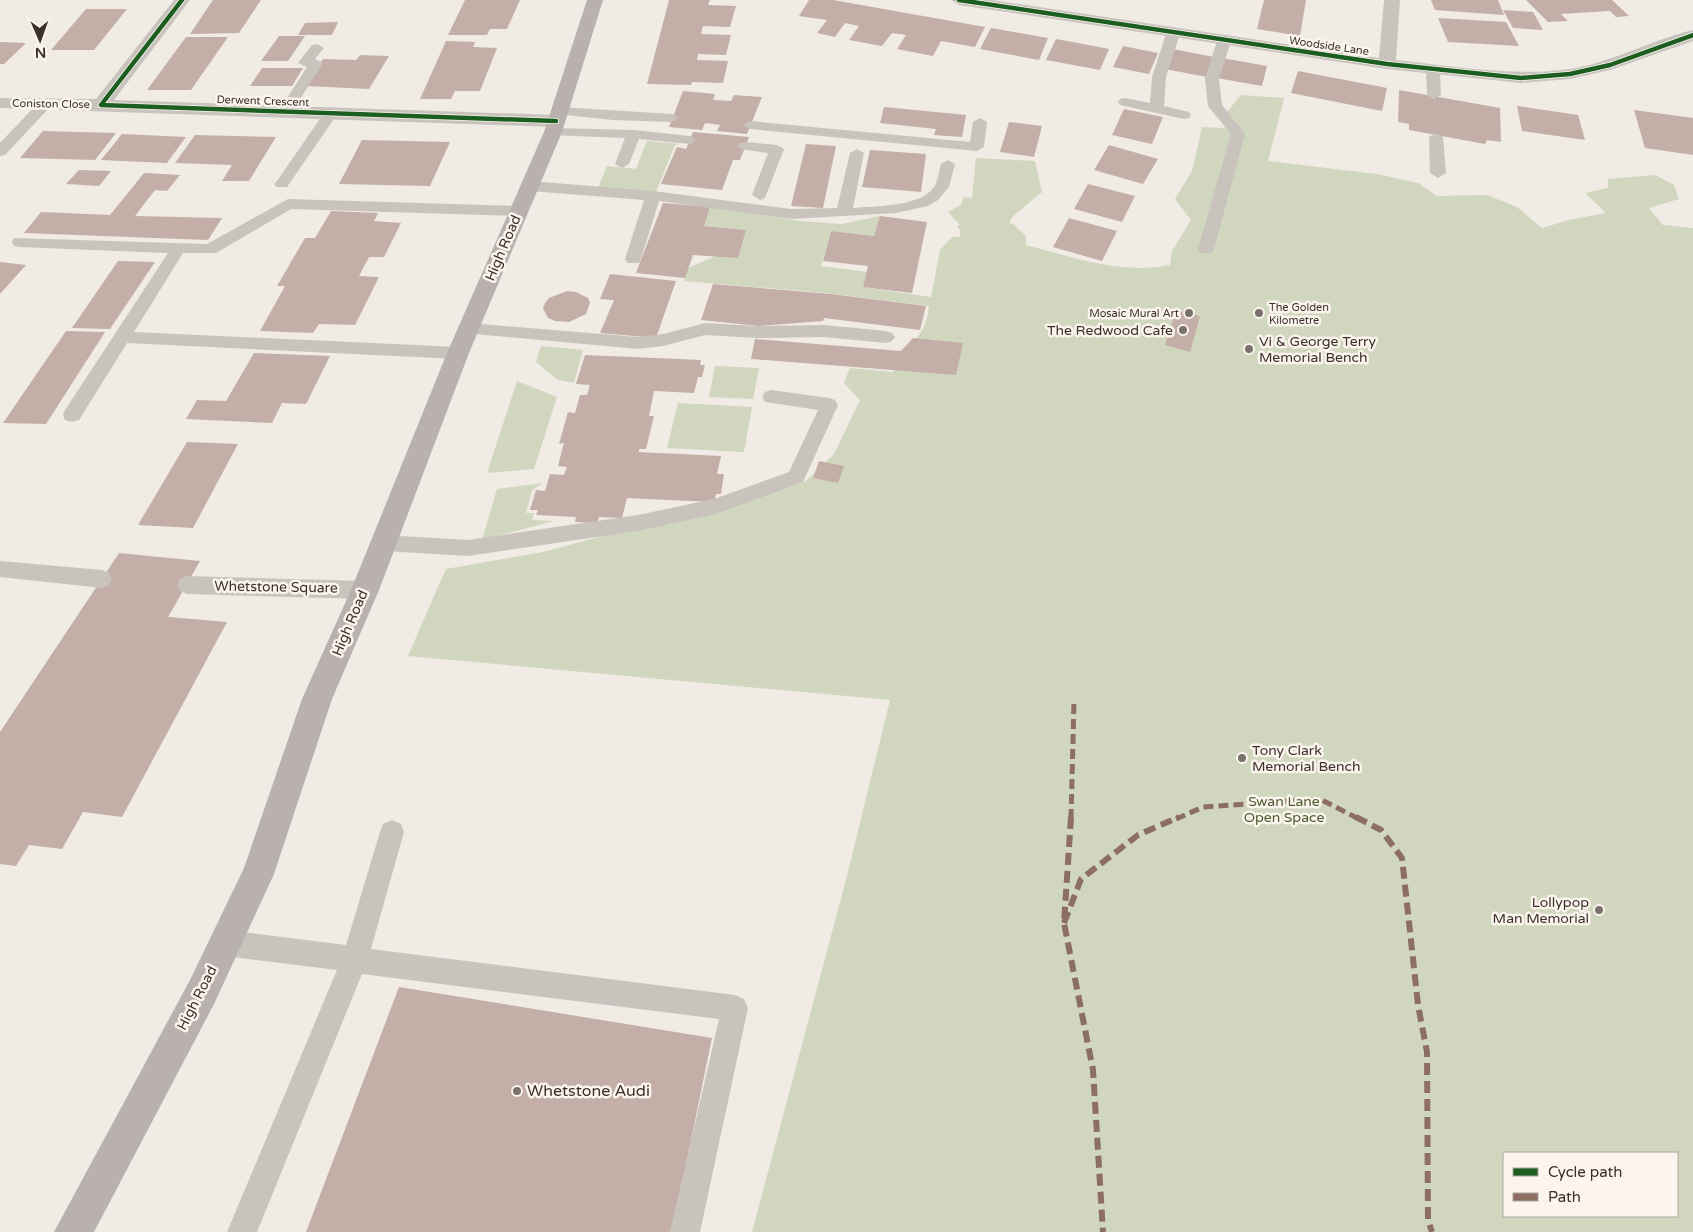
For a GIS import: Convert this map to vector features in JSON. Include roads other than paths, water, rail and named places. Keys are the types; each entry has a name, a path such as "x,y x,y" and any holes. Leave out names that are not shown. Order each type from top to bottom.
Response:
{"main road":[{"name":"High Road","path":"73,1232 197,1000 258,874 317,698 365,590 463,341 557,121 595,0"}],"street":[{"path":"101,105 182,0"},
{"name":"Woodside Lane","path":"959,0 1173,34 1387,64 1521,78 1570,74 1610,65 1693,35"},
{"path":"1387,64 1392,0"},
{"name":"Coniston Close","path":"0,103 101,105"},
{"name":"Derwent Crescent","path":"101,105 557,121"}],"lane":[{"path":"1157,109 1159,77 1173,34"},
{"path":"1206,249 1238,134 1215,106 1212,79 1224,41"},
{"path":"285,112 316,63 305,63 317,48"},
{"path":"1433,70 1434,95"},
{"path":"1125,102 1184,114"},
{"path":"0,152 45,104"},
{"path":"282,184 331,113"},
{"path":"557,121 612,116 672,118"},
{"path":"557,121 634,134 690,140"},
{"path":"750,125 977,147 980,122"},
{"path":"622,164 634,134"},
{"path":"1436,137 1438,173"},
{"path":"745,146 777,149 760,195"},
{"path":"844,213 857,153"},
{"path":"530,186 653,196 791,214 844,213 905,206 927,201 941,190 948,164"},
{"path":"633,259 653,196"},
{"path":"20,242 210,250 288,204 519,211"},
{"path":"72,415 178,249"},
{"path":"122,337 638,343 657,342 705,329 757,332 824,331 886,337"},
{"path":"384,543 468,548 638,523 716,506 796,477 829,405 771,398"},
{"path":"0,569 102,578"},
{"name":"Whetstone Square","path":"186,585 313,586 365,590"},
{"path":"242,1232 355,959 392,832"},
{"path":"225,943 735,1008 685,1232"}],"place":[{"name":"Mosaic Mural Art","path":"1189,313"},
{"name":"The Golden Kilometre","path":"1259,313"},
{"name":"The Redwood Cafe","path":"1183,330"},
{"name":"Vi & George Terry Memorial Bench","path":"1249,349"},
{"name":"Tony Clark Memorial Bench","path":"1242,758"},
{"name":"Lollypop Man Memorial","path":"1599,910"},
{"name":"Whetstone Audi","path":"517,1091"}],"park label":[{"name":"Swan Lane Open Space","path":"1284,810"}]}
